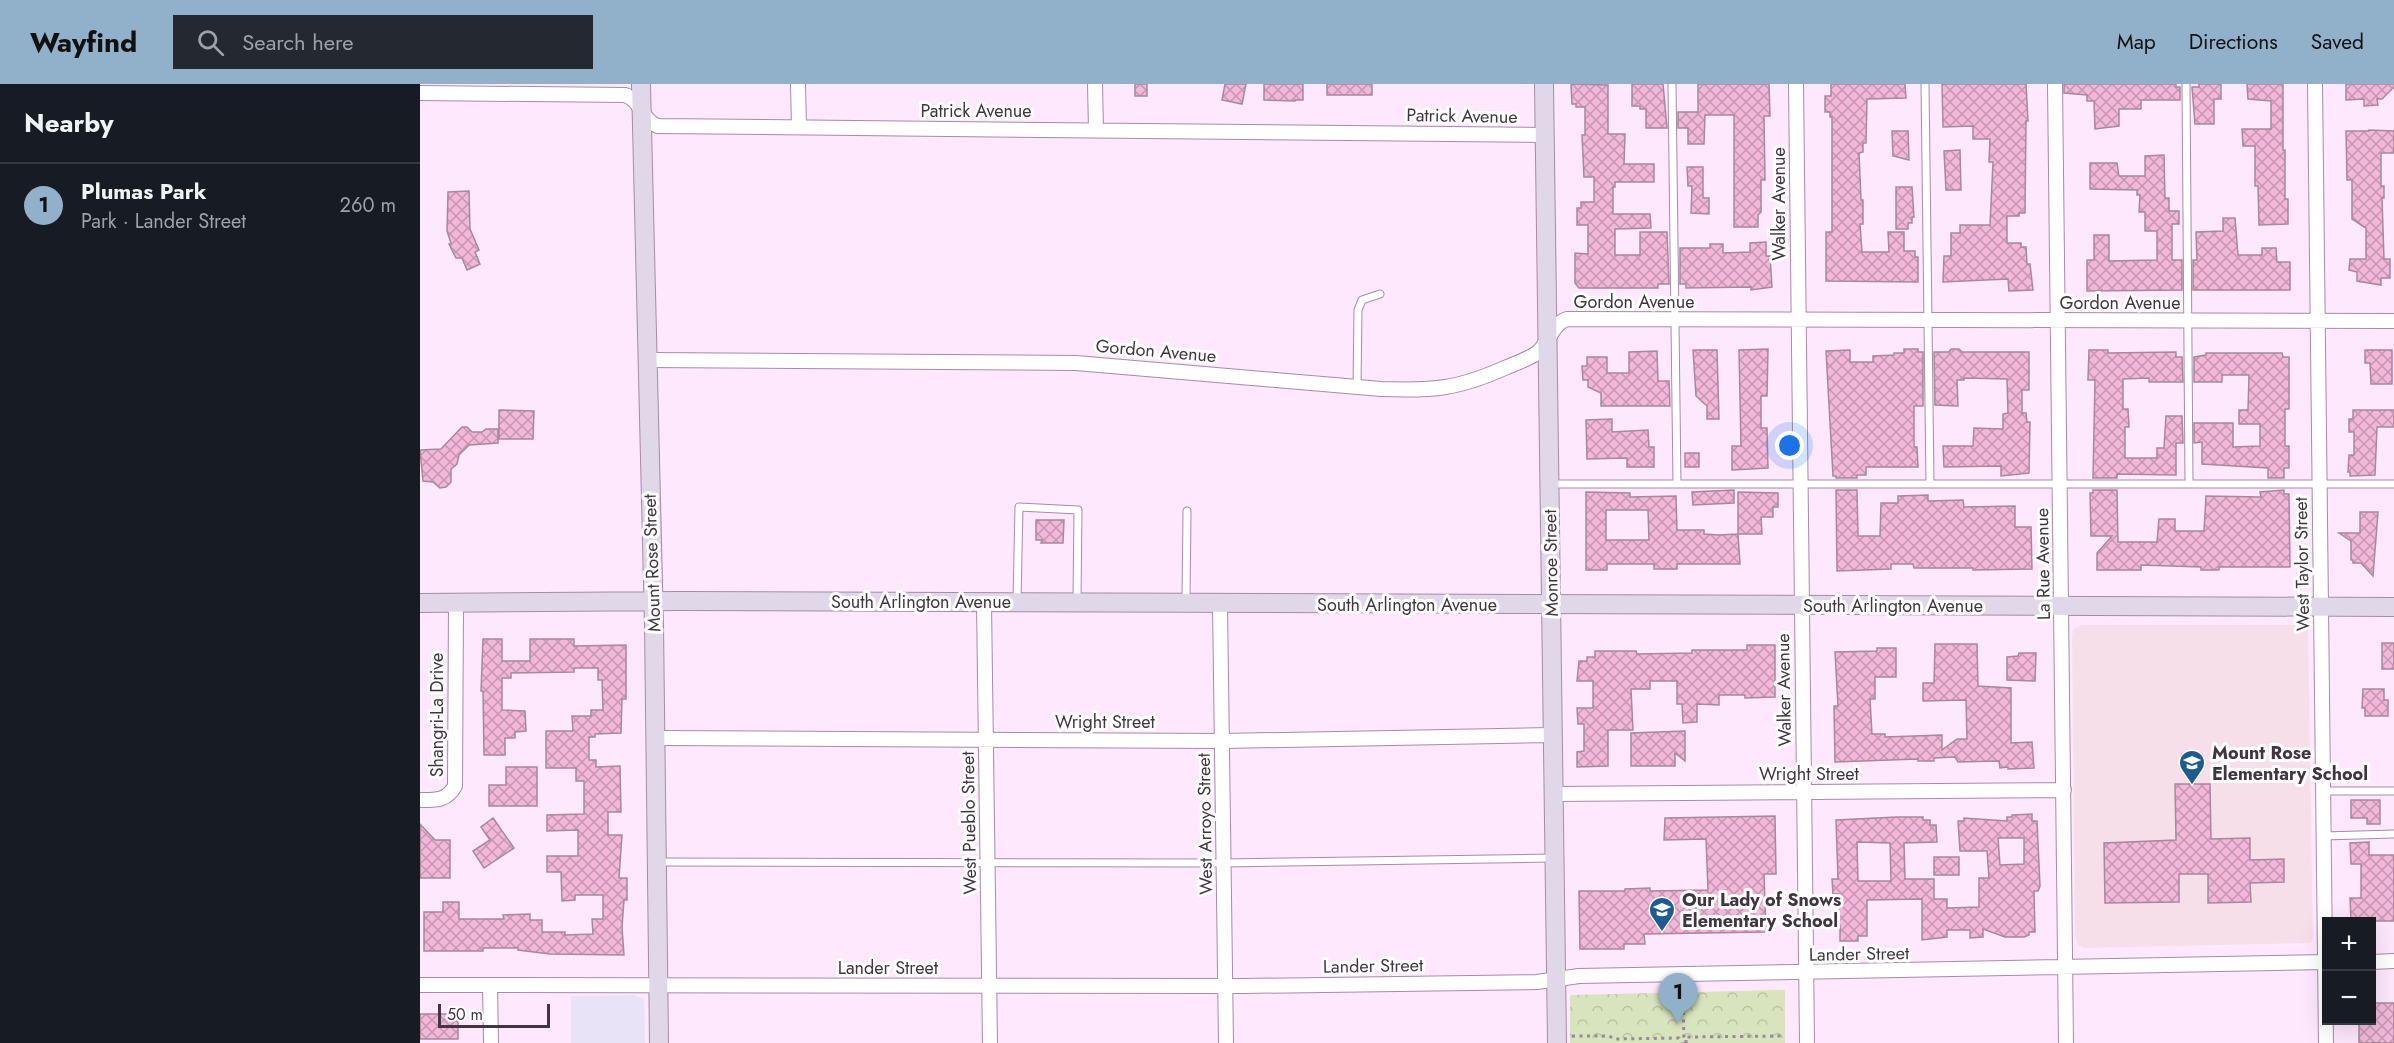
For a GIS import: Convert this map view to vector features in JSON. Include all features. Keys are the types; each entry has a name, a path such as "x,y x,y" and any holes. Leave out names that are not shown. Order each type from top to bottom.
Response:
{"main road":[{"name":"Mount Rose Street","path":"640,84 656,738 659,1043"},
{"name":"Monroe Street","path":"1545,84 1556,979 1564,1040"},
{"name":"South Arlington Avenue","path":"420,603 2394,607"}],"street":[{"path":"798,84 799,128"},
{"path":"1095,84 1096,130"},
{"name":"Walker Avenue","path":"1796,84 1807,1043"},
{"name":"La Rue Avenue","path":"2055,84 2066,1043"},
{"name":"West Taylor Street","path":"2315,84 2325,917"},
{"name":"Patrick Avenue","path":"420,93 465,89 625,95 636,102 646,119 658,126 1545,135"},
{"name":"Gordon Avenue","path":"646,360 1076,363 1357,387 1421,390 1465,384 1534,355 1548,340 1558,323 1567,319 2394,321"},
{"name":"Shangri-La Drive","path":"420,800 444,798 455,786 456,603"},
{"name":"West Pueblo Street","path":"984,603 990,1043"},
{"name":"West Arroyo Street","path":"1220,604 1226,1043"},
{"name":"Wright Street","path":"656,738 1222,741 1553,735"},
{"name":"Wright Street","path":"1554,794 2064,790"},
{"path":"2376,962 2394,961"},
{"name":"Lander Street","path":"420,985 1226,986 1537,982 1579,976 2322,962"},
{"name":"West Taylor Street","path":"2326,971 2326,1043"},
{"path":"490,985 490,1043"}],"lane":[{"path":"1672,84 1677,320 1677,484"},
{"path":"1925,84 1930,320 1930,483"},
{"path":"2186,84 2189,483"},
{"path":"1357,387 1358,310 1362,300 1380,294"},
{"path":"1550,484 2394,484"},
{"path":"1017,603 1019,507 1078,510 1077,603"},
{"path":"1186,604 1187,512"},
{"path":"2323,791 2394,790"},
{"path":"2323,836 2394,834"},
{"path":"657,862 1224,863 1555,858"}],"path":[{"path":"1683,997 1683,1043"},
{"path":"1564,1040 1609,1036 1615,1039 1679,1038 1683,1043"},
{"path":"1683,1043 1686,1037 1783,1036"}],"shaded area":[{"name":"Mount Rose Elementary School","path":"2082,625 2302,625 2308,628 2313,939 2310,943 2084,948 2078,945 2075,937 2072,635 2074,629"},
{"path":"634,995 644,999 645,1043 571,1043 571,996"}],"green space":[{"path":"1785,990 1785,1043 1570,1043 1570,995"}],"building":[{"path":"1135,84 1147,84 1147,96 1135,96"},
{"path":"1225,84 1246,84 1242,104 1222,100"},
{"path":"1264,84 1303,84 1303,100 1264,100"},
{"path":"1327,84 1372,84 1372,95 1327,95"},
{"path":"1571,84 1608,85 1608,134 1625,134 1624,164 1654,164 1654,182 1615,182 1613,214 1650,214 1651,228 1615,229 1615,255 1640,255 1640,232 1667,232 1669,284 1658,284 1658,288 1579,288 1575,283 1575,253 1588,254 1588,225 1577,225 1577,208 1581,208 1581,202 1594,202 1594,177 1584,177 1582,135 1585,135 1585,107 1576,107 1576,104 1572,104"},
{"path":"1632,84 1663,84 1667,128 1646,128 1646,109 1632,106"},
{"path":"1698,84 1769,84 1770,116 1764,116 1765,180 1761,180 1761,212 1758,215 1758,227 1734,227 1734,115 1705,115 1704,144 1688,144 1688,128 1678,128 1678,112 1698,112"},
{"path":"1831,84 1905,84 1906,98 1867,99 1866,143 1863,143 1863,152 1859,153 1861,200 1863,200 1863,224 1860,224 1862,252 1889,252 1888,232 1904,232 1904,251 1915,251 1915,257 1918,257 1918,282 1826,281 1826,232 1832,232 1832,117 1830,117 1830,112 1825,112 1825,96 1831,96"},
{"path":"1942,84 2026,84 2028,121 2026,121 2025,213 2019,213 2019,216 2007,216 2007,243 2021,243 2021,247 2026,247 2033,290 2009,291 2008,279 1943,282 1944,256 1951,256 1951,233 1960,233 1960,225 1990,225 1993,162 1989,162 1990,139 1973,139 1973,126 1943,127"},
{"path":"2064,84 2176,84 2176,87 2180,87 2180,100 2141,100 2141,109 2119,109 2119,126 2095,129 2094,101 2087,101 2087,95 2064,93"},
{"path":"2199,84 2221,84 2221,99 2214,99 2214,124 2195,124 2192,87 2199,87"},
{"path":"2247,84 2283,84 2283,150 2285,150 2285,199 2288,199 2288,224 2259,225 2258,186 2255,186 2255,146 2243,146 2242,129 2271,129 2271,101 2248,99"},
{"path":"2346,84 2394,84 2394,87 2382,99 2377,99 2378,105 2364,106 2364,99 2346,100"},
{"path":"1892,131 1908,131 1909,160 1893,156"},
{"path":"2346,131 2394,131 2394,153 2381,153 2381,186 2384,186 2384,198 2382,198 2384,259 2390,259 2390,278 2381,278 2381,285 2357,281 2357,272 2349,270 2350,259 2366,259 2366,228 2352,219 2352,180 2347,180"},
{"path":"1960,150 1961,190 1946,190 1944,151"},
{"path":"2164,155 2165,198 2169,198 2169,211 2179,211 2179,224 2172,224 2172,260 2182,260 2182,290 2087,291 2087,260 2094,260 2094,235 2109,235 2109,261 2157,260 2157,231 2145,231 2145,212 2139,212 2140,195 2137,195 2137,190 2090,189 2090,163 2117,163 2119,176 2145,176 2145,156"},
{"path":"1687,167 1703,167 1703,198 1709,198 1709,214 1691,213 1692,186 1688,186"},
{"path":"1896,187 1912,187 1914,217 1912,217 1912,223 1908,223 1908,229 1896,229"},
{"path":"469,191 470,229 479,250 475,252 480,264 467,270 462,258 456,258 449,244 451,243 447,231 448,192"},
{"path":"2223,218 2235,218 2238,255 2262,255 2262,248 2276,248 2277,262 2290,262 2290,290 2193,290 2193,260 2197,260 2196,232 2223,231"},
{"path":"1766,242 1766,256 1770,256 1772,287 1751,290 1751,287 1686,288 1686,284 1680,284 1680,248 1710,248 1710,244 1723,244 1723,253 1750,252 1750,243"},
{"path":"1768,349 1767,396 1761,396 1761,428 1767,428 1768,468 1732,470 1732,446 1741,446 1739,350"},
{"path":"1904,349 1918,349 1918,352 1923,352 1923,406 1914,406 1914,447 1917,447 1918,467 1866,467 1866,475 1857,475 1857,478 1836,478 1833,476 1826,351 1850,350 1850,362 1873,362 1873,356 1904,353"},
{"path":"1951,349 1959,349 1962,352 2029,352 2029,390 2022,390 2022,413 2026,413 2027,422 2030,422 2029,473 2001,476 2001,466 1944,467 1943,446 1973,446 1974,428 2003,429 2003,414 2008,413 2007,379 1964,378 1964,380 1957,380 1958,406 1935,405 1934,352 1949,352"},
{"path":"1693,350 1717,350 1719,419 1707,419 1707,406 1696,396"},
{"path":"2089,350 2108,350 2108,353 2176,352 2176,357 2182,357 2183,382 2149,382 2149,378 2123,379 2123,409 2128,409 2129,427 2125,427 2125,458 2157,458 2157,448 2164,448 2166,416 2182,416 2183,443 2176,443 2176,475 2117,474 2117,478 2093,478 2095,380 2088,380"},
{"path":"2365,350 2392,350 2392,384 2371,384 2370,363 2365,363"},
{"path":"1657,351 1658,381 1669,381 1670,406 1601,406 1601,393 1588,387 1588,380 1583,380 1582,366 1587,366 1587,357 1607,357 1607,373 1629,373 1629,352"},
{"path":"2206,353 2282,353 2283,357 2289,357 2289,409 2285,409 2285,446 2289,446 2289,468 2284,468 2284,478 2268,478 2268,468 2202,464 2202,442 2194,443 2194,423 2233,423 2233,447 2260,446 2260,424 2239,424 2239,410 2248,410 2249,375 2222,375 2222,382 2194,382 2194,357 2206,355"},
{"path":"499,410 534,411 533,439 499,439"},
{"path":"2353,410 2394,410 2394,427 2377,427 2375,475 2350,476 2348,472 2349,455 2354,455 2354,432 2349,432 2349,419 2353,419"},
{"path":"1612,419 1612,432 1648,430 1649,447 1654,447 1654,467 1627,467 1627,458 1587,459 1586,420"},
{"path":"462,427 467,427 472,432 498,429 498,443 469,445 459,455 457,464 451,469 451,482 446,487 440,488 433,482 423,481 420,450 441,449"},
{"path":"1685,453 1699,453 1699,467 1685,467"},
{"path":"1734,490 1734,503 1693,505 1692,492"},
{"path":"1836,490 1857,490 1858,536 1880,536 1881,503 1898,503 1898,496 1928,495 1928,501 1963,500 1964,507 2015,506 2015,527 2031,527 2032,569 1914,568 1913,564 1891,564 1891,569 1837,571"},
{"path":"2093,490 2117,490 2118,542 2157,542 2159,519 2175,519 2175,531 2204,531 2206,496 2261,497 2260,492 2284,490 2284,494 2289,494 2290,567 2219,567 2219,570 2201,570 2201,567 2141,565 2141,570 2097,570 2097,553 2112,536 2091,536 2090,493 2093,493"},
{"path":"1586,492 1630,493 1630,497 1676,496 1677,530 1704,530 1704,534 1718,535 1738,534 1740,564 1677,564 1677,569 1654,569 1654,564 1607,564 1607,570 1586,570","holes":["1606,510 1648,510 1649,540 1606,540"]},
{"path":"1738,492 1778,493 1778,507 1773,507 1773,517 1761,517 1762,534 1738,534"},
{"path":"2360,512 2378,512 2373,576 2361,563 2353,563 2351,541 2339,533 2360,533"},
{"path":"1036,520 1064,520 1063,543 1041,543 1042,540 1036,540"},
{"path":"483,639 502,639 502,661 530,661 530,639 574,639 574,646 626,645 626,699 622,699 621,733 595,734 595,737 589,737 589,760 596,760 596,767 620,766 621,812 608,812 608,835 622,835 619,878 627,878 627,900 624,900 622,927 624,955 550,954 518,950 518,948 483,948 483,951 424,951 424,912 443,912 443,902 459,902 459,919 504,919 503,915 530,914 530,920 542,920 542,932 565,932 565,935 593,934 592,919 603,919 603,895 575,895 575,900 562,901 561,872 547,872 547,856 578,856 578,830 547,831 547,815 584,814 584,781 576,781 576,768 546,768 546,731 573,731 572,716 591,716 591,710 603,710 602,680 598,680 598,668 574,668 574,672 511,673 511,678 502,678 502,710 525,711 526,731 515,732 515,738 505,738 505,755 484,755 483,691 481,691"},
{"path":"2382,643 2394,643 2394,669 2382,669"},
{"path":"1935,644 1977,644 1978,686 2011,688 2011,743 2032,742 2034,768 2000,768 1999,761 1958,762 1955,757 1934,758 1934,761 1918,761 1918,759 1835,762 1834,706 1838,706 1835,652 1896,648 1896,677 1875,677 1875,699 1870,699 1872,734 1885,734 1885,737 1942,735 1942,750 1957,739 1967,739 1966,700 1923,701 1923,683 1934,683"},
{"path":"1747,645 1775,645 1775,697 1745,698 1745,695 1719,695 1719,705 1697,704 1697,722 1683,723 1682,704 1677,704 1677,681 1650,681 1650,689 1631,689 1633,730 1608,730 1608,766 1577,767 1577,752 1584,751 1584,724 1578,724 1577,708 1593,708 1593,681 1577,681 1579,661 1587,661 1587,657 1595,657 1595,651 1636,651 1637,654 1692,653 1692,650 1747,650"},
{"path":"2019,653 2036,653 2035,681 2007,680 2007,657 2018,656"},
{"path":"2363,689 2384,689 2384,700 2388,700 2388,716 2365,716 2365,708 2362,708"},
{"path":"1685,731 1685,761 1675,753 1675,766 1631,766 1631,733"},
{"path":"506,767 537,767 537,806 489,806 489,785 506,785"},
{"path":"2175,784 2210,784 2211,839 2250,838 2250,860 2284,859 2284,882 2250,883 2251,902 2208,903 2208,874 2179,874 2179,902 2105,903 2104,843 2176,840"},
{"path":"2351,800 2380,800 2380,824 2367,824 2367,818 2351,818"},
{"path":"2032,814 2032,821 2037,821 2040,886 2038,891 2034,891 2035,932 2029,932 2029,935 2024,937 2005,937 1983,929 1983,937 1970,938 1970,930 1947,930 1947,937 1922,940 1922,899 1867,900 1867,936 1858,936 1858,941 1840,941 1840,925 1831,919 1839,915 1839,894 1833,894 1832,879 1838,879 1836,820 1923,817 1923,820 1930,820 1930,825 1936,825 1937,842 1904,843 1905,879 1934,879 1934,899 1947,899 1947,908 1979,907 1979,878 1989,878 1987,851 1960,851 1958,821 1964,821 1964,818 2007,821 2007,817 2012,817 2012,815","holes":["1998,838 2024,838 2024,864 2000,865","1857,842 1890,843 1891,881 1858,881"]},
{"path":"1775,816 1776,874 1764,874 1766,932 1644,934 1645,944 1624,944 1624,949 1580,949 1579,891 1625,891 1625,889 1650,888 1650,891 1708,890 1706,839 1664,840 1665,818"},
{"path":"493,818 514,848 484,868 473,851 490,840 481,827"},
{"path":"420,824 435,840 450,840 450,878 420,878"},
{"path":"2369,842 2369,855 2394,855 2394,921 2376,921 2376,917 2351,917 2350,898 2361,898 2361,864 2351,864 2350,843"},
{"path":"1934,857 1959,857 1959,875 1934,875"},
{"path":"2376,1003 2394,1003 2394,1043 2359,1043 2359,1025 2376,1025"},
{"path":"420,1014 458,1014 458,1039 420,1039"}],"place":[{"name":"Mount Rose Elementary School","path":"2192,786"},
{"name":"Our Lady of Snows Elementary School","path":"1662,933"},
{"name":"Plumas Park","path":"1678,1023"}]}
